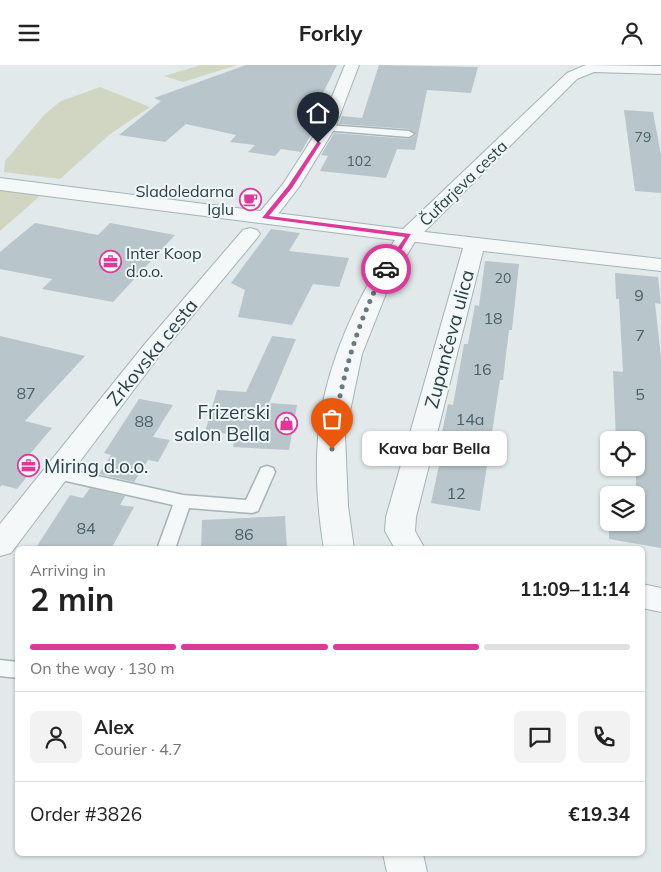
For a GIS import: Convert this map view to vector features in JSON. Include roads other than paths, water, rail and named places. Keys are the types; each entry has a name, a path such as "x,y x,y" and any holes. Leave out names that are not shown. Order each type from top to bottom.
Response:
{"street":[{"name":"Zrkovska cesta","path":"0,545 152,351 290,187 327,128 352,65"},
{"path":"585,67 624,67 661,70"},
{"name":"Čufarjeva cesta","path":"339,546 332,513 332,433 350,352 364,313 394,255 408,236 572,76 585,67"},
{"path":"0,184 257,226 408,236 661,265"},
{"name":"Zupančeva ulica","path":"408,546 400,531 401,517 475,243"},
{"path":"645,597 661,600"},
{"path":"403,856 407,872"}],"lane":[{"path":"327,128 409,134"},
{"path":"57,473 183,501 252,507 267,472"},
{"path":"167,546 183,501"},
{"path":"0,668 15,670"}],"place":[{"name":"Sladoledarna Iglu","path":"250,200"},
{"name":"Inter Koop d.o.o.","path":"110,262"},
{"name":"Frizerski salon Bella","path":"286,423"},
{"name":"Kava bar Bella","path":"332,449"},
{"name":"Miring d.o.o.","path":"28,466"}]}
